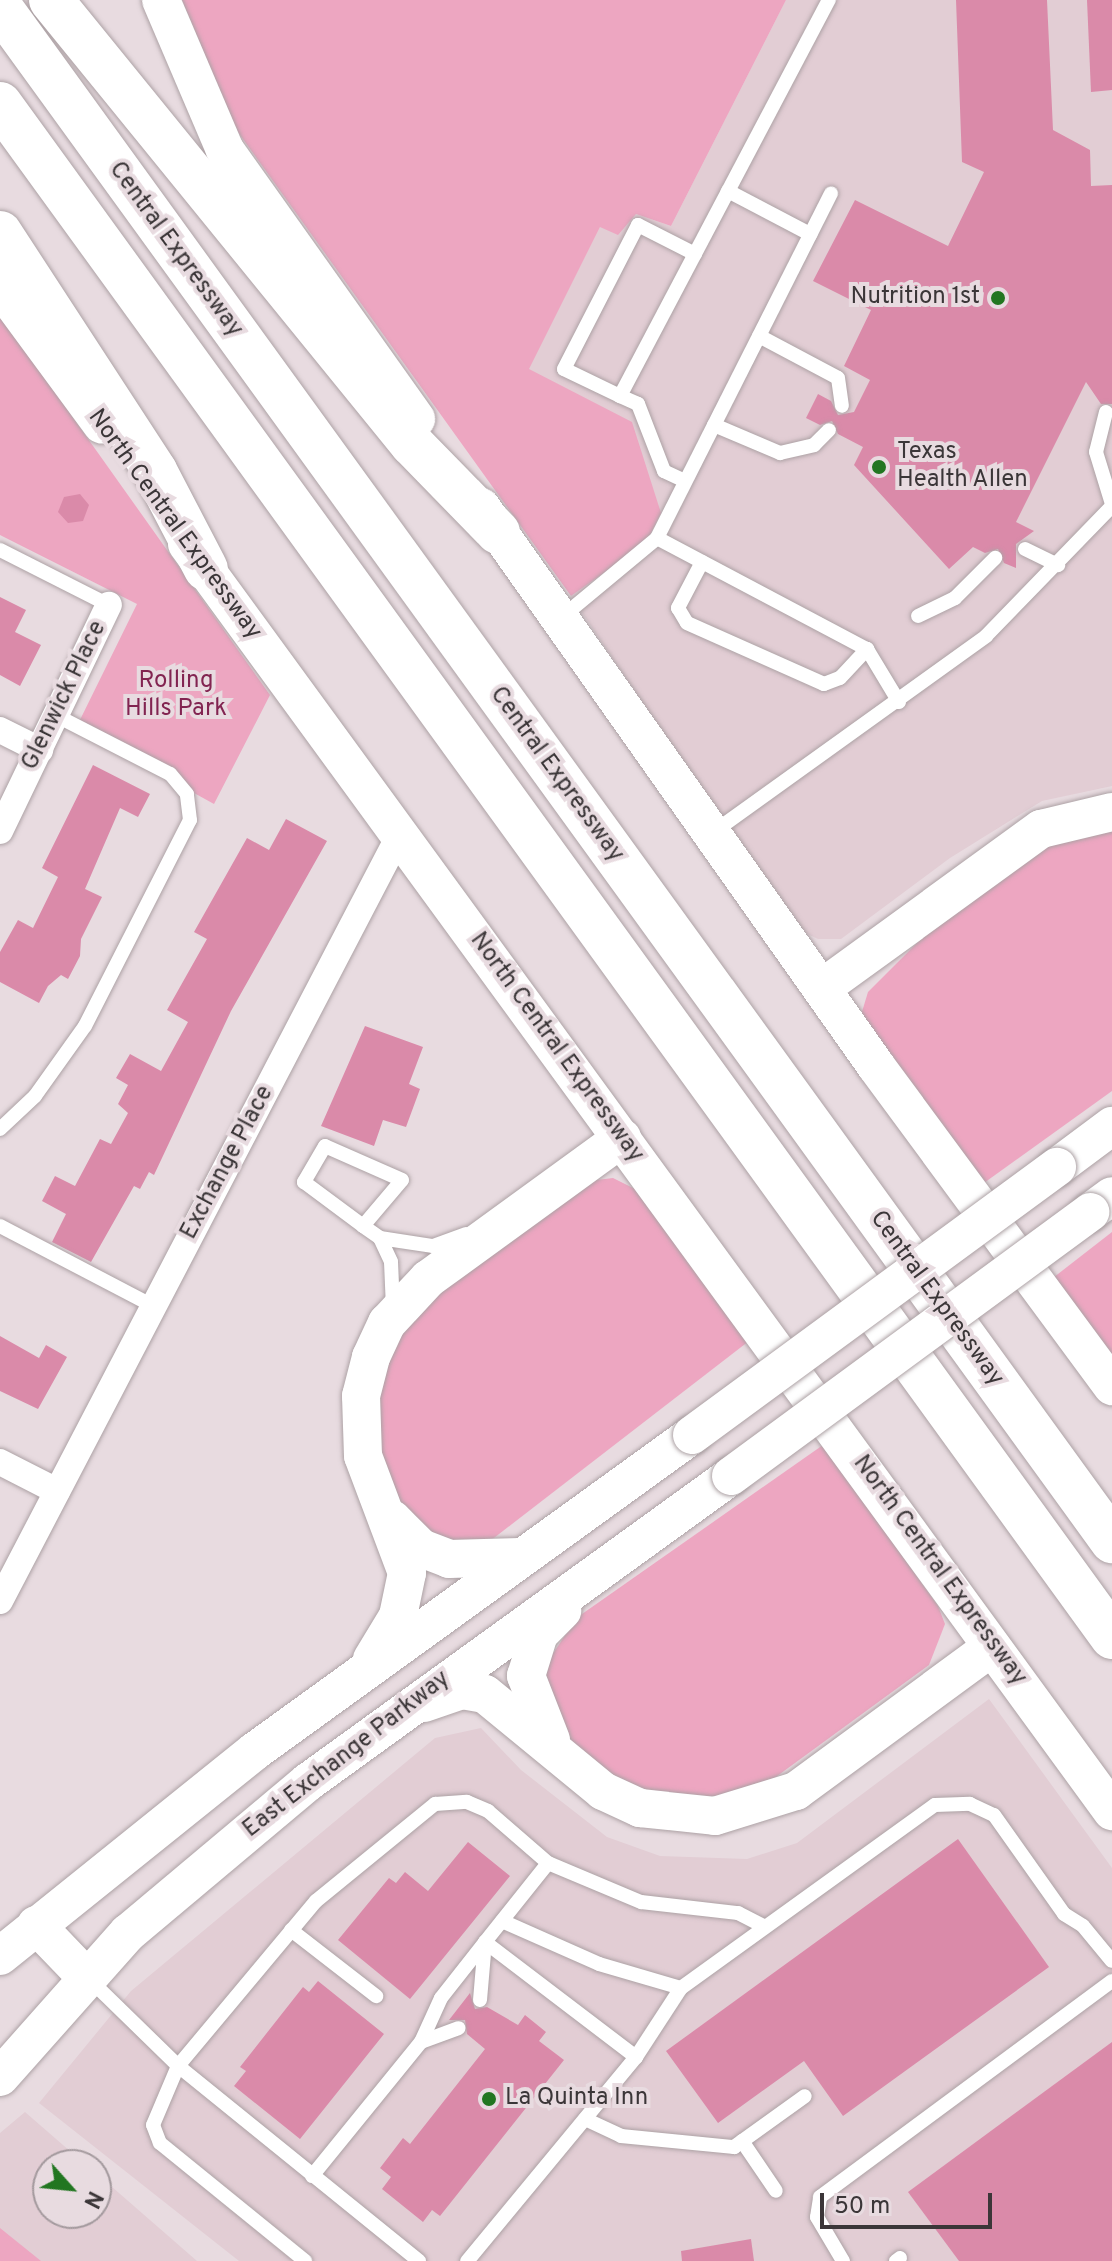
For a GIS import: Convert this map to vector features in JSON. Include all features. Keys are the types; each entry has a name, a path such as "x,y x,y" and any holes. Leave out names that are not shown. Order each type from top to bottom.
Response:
{"highway":[{"path":"51,0 412,444 498,532"},
{"name":"Central Expressway","path":"0,7 1112,1541"},
{"path":"0,104 1112,1637"},
{"path":"0,233 155,471 206,569"}],"main road":[{"path":"161,0 225,150 715,831 822,988 1112,1386"},
{"name":"North Central Expressway","path":"0,286 1112,1811"},
{"path":"822,988 1041,829 1112,812"},
{"path":"0,1956 255,1751 361,1677 520,1557 692,1435 1112,1126"},
{"path":"361,1677 406,1593 403,1553 359,1430 371,1357 393,1316 428,1279 622,1138"},
{"name":"East Exchange Parkway","path":"0,2077 87,1978 202,1869 389,1721 588,1582 1101,1204"},
{"path":"387,1514 438,1555 462,1563 520,1557"},
{"path":"558,1753 530,1696 529,1657 539,1634 588,1582"},
{"path":"389,1721 441,1694 485,1694 603,1791 640,1808 715,1816 743,1811 796,1791 992,1647"},
{"path":"36,1925 87,1978"}],"street":[{"name":"Glenwick Place","path":"0,831 109,605"},
{"path":"0,730 40,750"},
{"name":"Exchange Place","path":"0,1601 400,834"},
{"path":"0,1462 57,1491"}],"lane":[{"path":"620,396 829,0"},
{"path":"728,191 810,234"},
{"path":"562,617 657,538 831,193"},
{"path":"685,481 664,471 638,404 564,369 638,225 695,254"},
{"path":"759,336 838,378 842,406"},
{"path":"715,831 899,702 986,636 1058,565 1112,505 1096,452 1106,412"},
{"path":"714,425 780,453 814,445 829,430"},
{"path":"657,538 867,649 899,702"},
{"path":"1025,549 1058,565"},
{"path":"0,550 109,605"},
{"path":"918,616 955,598 995,558"},
{"path":"702,562 678,608 687,623 824,684 840,678 867,649"},
{"path":"0,1129 35,1096 85,1026 190,820 187,794 170,774 57,716"},
{"path":"363,1226 402,1180 388,1169 325,1146 304,1182 363,1226 380,1238 433,1246 515,1214"},
{"path":"0,1226 153,1306"},
{"path":"380,1238 391,1262 393,1316"},
{"path":"305,2261 160,2143 153,2125 178,2066 291,1930 327,1892 435,1804 449,1799 488,1811 548,1863 641,1902 738,1913 764,1926"},
{"path":"467,2261 636,2057 681,1988 935,1805 970,1804 994,1815 1064,1914 1083,1926 1112,1961"},
{"path":"312,2176 421,2042 441,1998 548,1863"},
{"path":"502,1921 599,1964 681,1988"},
{"path":"291,1930 376,1996"},
{"path":"480,2000 485,1942"},
{"path":"485,1942 636,2057"},
{"path":"87,1978 178,2066 419,2261"},
{"path":"843,2261 817,2217 820,2197 1112,1981"},
{"path":"421,2042 459,2028"},
{"path":"585,2119 621,2136 734,2147 805,2096"},
{"path":"742,2141 776,2191"}],"shaded area":[{"name":"Texas Health Allen","path":"786,0 1112,0 1112,786 1042,801 950,858 841,939 818,939 793,927 571,596 646,543 528,369 600,227 636,214 671,226"},
{"path":"989,1699 1112,1868 1112,2261 239,2261 112,2161 112,2149 97,2149 39,2103 131,1991 435,1738 481,1728 521,1770 607,1837 660,1856 747,1859 797,1843"},
{"path":"25,2112 68,2149 32,2149 32,2229 112,2229 112,2187 197,2261 11,2261 0,2252 0,2133"}],"green space":[{"path":"182,0 786,0 671,226 636,214 618,235 600,227 529,369 632,422 661,513 646,543 571,596 235,128"},
{"name":"Rolling Hills Park","path":"0,315 270,695 214,804 76,728 137,604 0,535"},
{"path":"1112,831 1112,1091 977,1188 861,1015 868,992 947,913 1044,846"},
{"path":"613,1178 637,1190 749,1341 481,1548 433,1544 392,1494 376,1452 380,1384 389,1348 419,1306 589,1181"},
{"path":"1112,1232 1112,1371 1049,1281"},
{"path":"823,1445 938,1606 945,1624 929,1665 769,1782 730,1796 651,1796 589,1762 551,1720 538,1676 568,1631 582,1614"},
{"path":"0,2228 41,2261 0,2261"}],"building":[{"name":"Texas Health Allen","path":"956,0 1047,0 1053,130 1090,150 1091,186 1112,185 1112,404 1101,404 1086,382 1016,522 1034,531 1016,544 1016,568 1004,563 998,549 985,553 973,547 949,569 854,465 863,447 838,434 832,421 820,425 806,418 818,394 831,401 838,415 854,412 870,380 844,366 871,310 813,281 855,200 948,246 984,172 962,162"},
{"path":"1087,0 1112,0 1112,90 1091,92"},
{"path":"80,494 89,505 83,521 68,523 58,512 64,497"},
{"path":"0,597 26,610 15,632 41,645 20,686 0,675"},
{"path":"93,765 150,794 138,817 120,808 85,889 102,897 81,939 80,956 68,979 61,975 48,986 39,1003 0,982 0,952 18,920 33,928 58,877 42,868"},
{"path":"286,819 327,841 231,1011 154,1175 149,1172 140,1189 134,1186 91,1262 52,1242 66,1214 42,1201 55,1176 75,1186 100,1139 111,1144 128,1113 118,1104 128,1085 116,1078 130,1054 161,1071 188,1022 167,1010 207,939 194,932 247,838 269,850"},
{"path":"365,1026 423,1047 409,1084 420,1089 406,1127 383,1120 374,1146 321,1126"},
{"path":"0,1336 39,1358 46,1345 67,1357 38,1409 0,1391"},
{"path":"958,1839 1049,1967 843,2116 804,2061 718,2123 666,2051"},
{"path":"468,1842 510,1876 410,1999 338,1940 389,1878 396,1883 405,1872 428,1891"},
{"path":"318,1981 384,2034 300,2139 234,2086 246,2071 240,2067 303,1987 309,1992"},
{"name":"La Quinta Inn","path":"470,1993 475,2009 487,2007 518,2025 525,2015 546,2032 539,2041 564,2060 440,2216 432,2210 423,2222 382,2189 391,2177 380,2168 403,2138 410,2144 485,2049 467,2034 465,2020 449,2020"},
{"path":"1112,2042 1112,2261 959,2261 908,2192"},
{"path":"751,2239 754,2261 682,2261 681,2251"}],"place":[{"name":"Nutrition 1st","path":"998,298"},
{"name":"Texas Health Allen","path":"879,467"},
{"name":"La Quinta Inn","path":"489,2099"}]}
